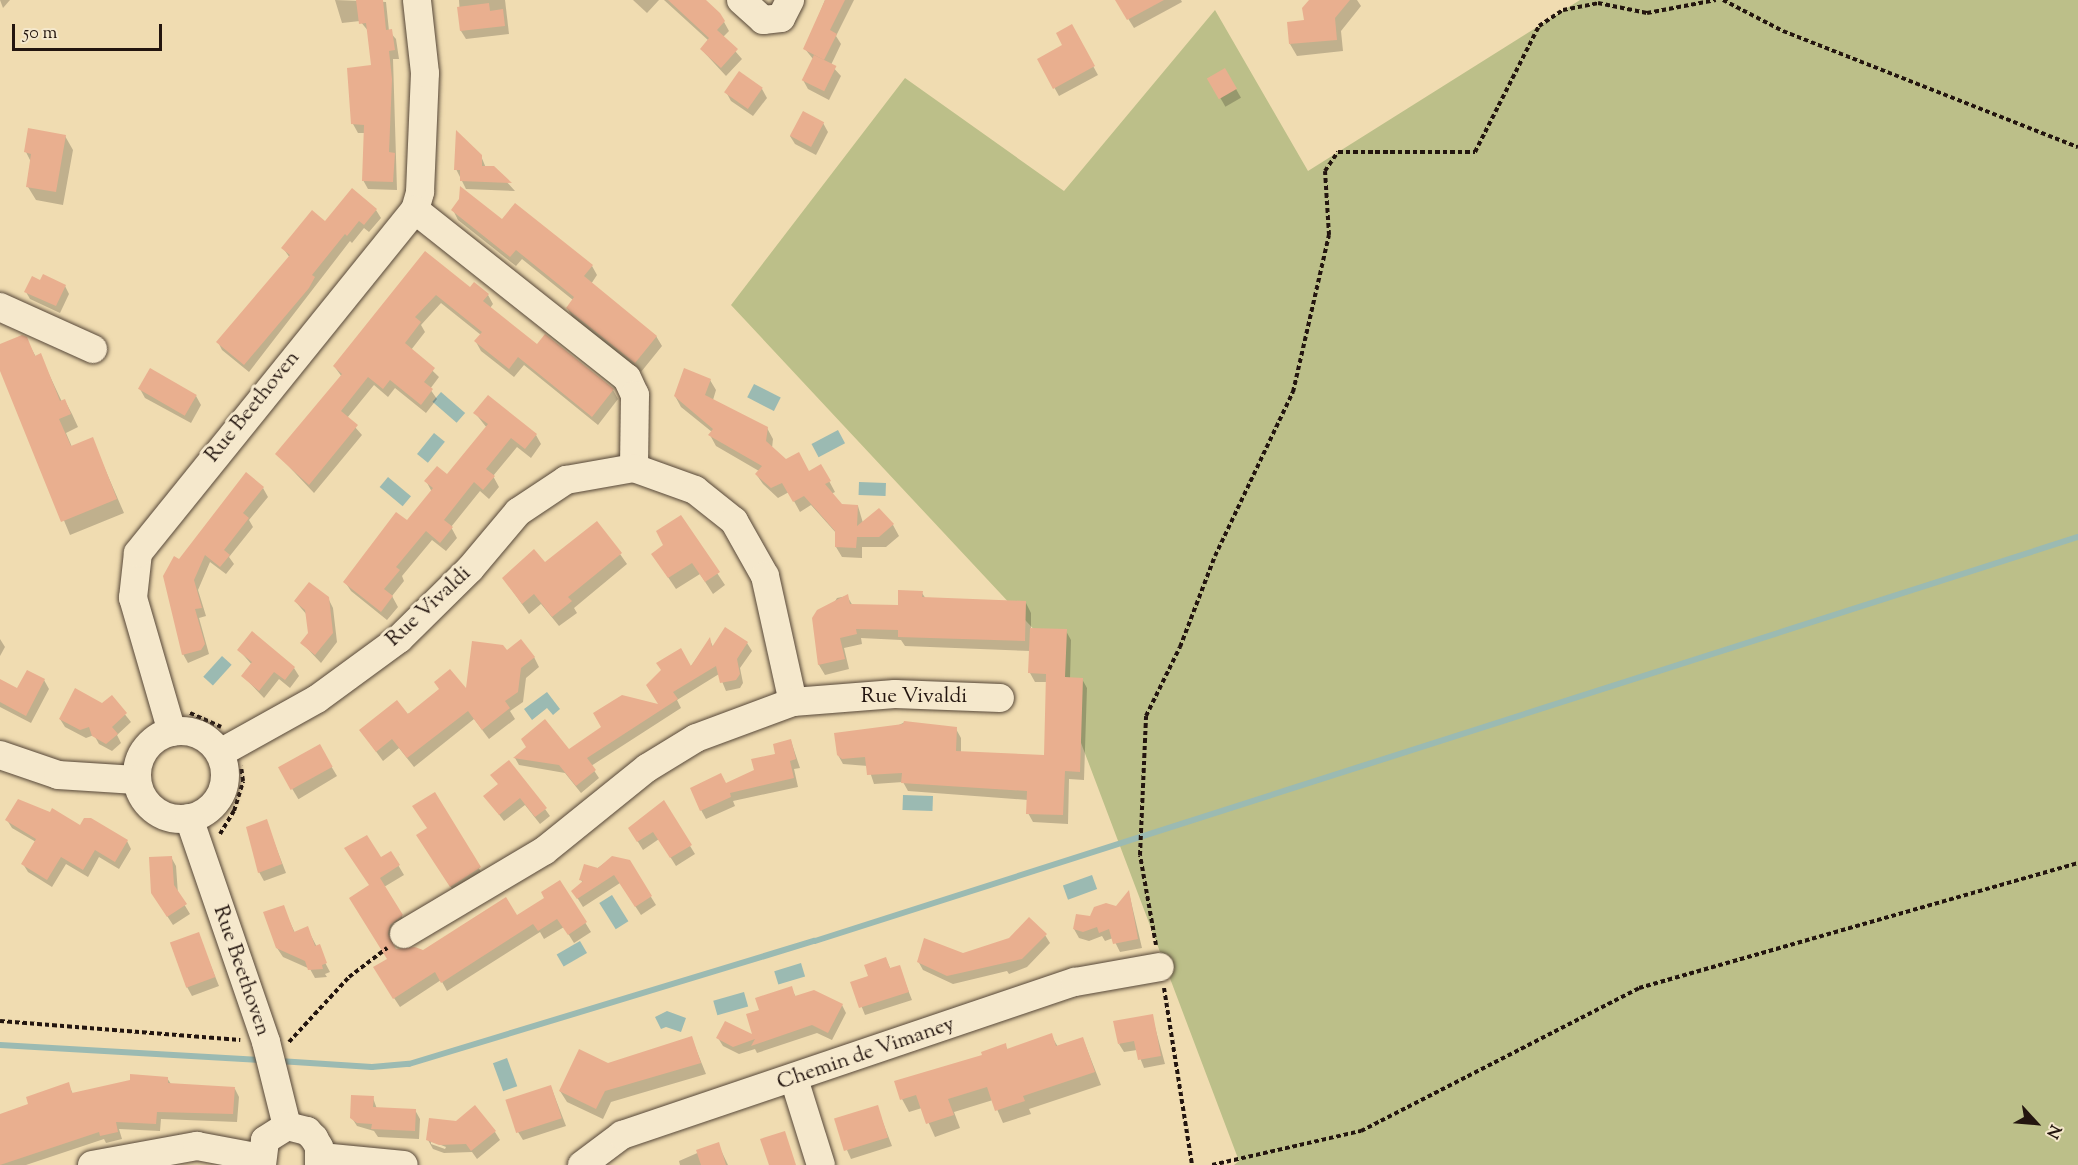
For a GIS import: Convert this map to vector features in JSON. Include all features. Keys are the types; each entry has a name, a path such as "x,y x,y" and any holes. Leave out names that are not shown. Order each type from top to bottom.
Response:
{"street":[{"path":"417,0 425,73 420,192 415,210 627,378 635,396 634,468"},
{"path":"741,0 763,20 781,18 790,0"},
{"name":"Rue Beethoven","path":"176,721 133,598 138,553 415,210"},
{"path":"0,307 93,349"},
{"name":"Rue Vivaldi","path":"229,749 317,699 399,639 470,569 518,512 566,480 634,468 695,490 734,521 765,576 793,702"},
{"name":"Rue Vivaldi","path":"404,934 544,851 647,768 696,738 793,702 895,694 1000,698"},
{"path":"176,721 229,749 222,791 214,804 189,818 160,814 149,805 136,780 138,765 150,743 176,721"},
{"path":"0,755 58,775 136,780"},
{"name":"Rue Beethoven","path":"189,818 277,1047 287,1126"},
{"name":"Chemin de Vimaney","path":"582,1165 622,1135 794,1079 1075,982 1160,968"},
{"path":"794,1079 821,1165"},
{"path":"92,1165 197,1146 261,1161 266,1140 287,1126 307,1131 314,1138 320,1161 404,1165"}],"path":[{"path":"1146,716 1180,647 1215,556 1293,392 1329,235 1325,171 1338,152 1476,152 1539,26 1563,10 1598,3 1647,13 1716,0"},
{"path":"1723,0 1783,31 1965,106 2078,147"},
{"path":"176,721 204,717 230,733 229,749 243,781 234,811 218,837"},
{"path":"1212,1165 1361,1131 1639,988 2078,863"},
{"path":"0,1021 277,1047 349,977 404,934"}],"green space":[{"path":"1580,0 2078,0 2078,1165 1234,1165 1239,1161 1041,637 731,305 905,78 1064,191 1215,10 1308,171"}],"water":[{"path":"754,384 781,398 774,411 747,397"},
{"path":"441,392 465,413 457,423 432,402"},
{"path":"838,430 845,443 819,457 812,444"},
{"path":"434,433 445,442 428,463 417,454"},
{"path":"388,477 411,496 403,506 380,487"},
{"path":"859,482 886,483 886,496 859,495"},
{"path":"222,656 232,665 213,686 203,677"},
{"path":"547,692 560,709 553,715 547,708 532,720 524,709"},
{"path":"903,795 933,796 932,811 902,810"},
{"path":"1092,875 1097,889 1068,900 1063,886"},
{"path":"612,895 628,921 616,929 599,903"},
{"path":"580,941 587,953 564,967 557,954"},
{"path":"801,963 805,976 778,985 774,971"},
{"path":"744,992 748,1006 717,1015 713,1001"},
{"path":"667,1011 686,1018 681,1032 666,1027 661,1029 655,1017"},
{"path":"507,1058 517,1086 503,1091 493,1063"}],"building":[{"path":"356,0 383,0 386,30 392,29 395,50 389,51 392,79 389,152 395,153 393,182 362,181 364,125 351,124 347,68 371,65 366,23 359,24"},
{"path":"668,0 706,0 720,13 725,21 717,30 738,49 721,68 700,49 709,38"},
{"path":"825,0 845,0 830,30 837,34 824,60 803,49"},
{"path":"1115,0 1164,0 1127,20"},
{"path":"1309,0 1350,0 1335,18 1337,40 1289,44 1287,22 1304,20 1302,8"},
{"path":"489,3 490,11 503,9 505,26 460,31 457,7"},
{"path":"1072,24 1095,66 1053,89 1037,59 1062,45 1056,33"},
{"path":"814,55 836,66 824,91 802,80"},
{"path":"1225,68 1237,89 1219,99 1207,78"},
{"path":"739,71 763,88 748,109 724,92"},
{"path":"803,111 824,122 811,147 790,136"},
{"path":"28,128 66,135 56,192 26,187 31,154 24,152"},
{"path":"456,130 482,155 482,166 494,166 512,183 460,181 460,170 454,170"},
{"path":"460,186 502,219 515,203 593,265 584,276 657,336 635,363 566,308 574,297 516,250 510,257 451,210 459,199"},
{"path":"352,188 377,209 364,225 359,221 347,236 345,234 312,275 315,277 309,288 244,365 216,342 290,255 281,248 312,210 325,221"},
{"path":"425,251 470,287 474,282 489,294 483,301 537,344 545,334 614,389 592,417 518,357 509,369 474,341 482,332 436,295 415,317 421,322 405,343 435,368 424,382 433,389 421,405 390,380 383,389 368,377 341,411 358,425 309,485 275,454 342,374 333,366"},
{"path":"43,274 66,285 56,306 24,292 32,276 40,280"},
{"path":"22,335 27,337 35,356 41,353 60,401 65,399 71,414 59,419 71,446 93,437 117,499 61,522 0,371 0,344"},
{"path":"150,368 197,395 185,416 138,389"},
{"path":"684,368 711,379 705,395 768,427 766,441 786,459 799,452 809,471 821,464 831,481 825,484 842,504 858,505 857,526 879,508 894,524 879,537 857,537 856,548 835,547 835,531 804,496 793,502 782,483 771,488 755,474 762,466 708,435 713,429 674,396"},
{"path":"488,395 537,434 525,449 511,438 486,469 495,476 483,490 474,482 444,520 453,527 440,543 426,531 396,567 400,570 384,589 393,596 381,612 343,582 396,512 407,520 433,488 424,481 437,466 447,474 488,424 473,413"},
{"path":"246,472 264,487 243,513 249,518 224,550 230,555 220,567 205,555 194,580 202,608 195,609 205,644 201,650 182,655 163,576 174,556 179,559"},
{"path":"681,515 720,572 705,582 692,563 668,578 651,554 663,545 656,531"},
{"path":"597,521 622,553 568,597 572,601 552,617 534,594 522,604 502,578 534,549 545,562"},
{"path":"309,582 329,597 333,633 315,655 300,643 308,633 305,610 294,601"},
{"path":"898,590 923,591 922,597 1026,601 1025,641 898,637 898,630 856,629 857,634 840,638 845,659 818,665 812,618 817,610 848,594 850,604 898,605"},
{"path":"725,627 748,642 737,659 740,674 736,680 720,683 716,666 673,692 678,699 587,758 596,770 576,786 559,765 513,758 526,747 521,739 545,719 569,749 601,727 593,713 622,695 658,704 646,685 661,670 656,663 681,648 691,666 710,637 712,647"},
{"path":"1030,628 1067,629 1065,677 1083,678 1080,772 1065,771 1063,815 1026,814 1027,791 901,783 902,773 867,775 865,757 842,759 837,755 834,733 903,724 904,721 957,727 956,751 1044,755 1046,674 1028,673"},
{"path":"252,631 295,667 285,680 274,672 259,691 241,676 252,662 237,650"},
{"path":"521,639 535,657 521,668 518,692 505,701 510,708 482,730 468,711 407,758 392,739 376,752 359,730 397,700 408,714 439,689 434,682 450,669 466,688 472,641 503,645 507,650"},
{"path":"27,670 45,679 26,716 0,702 0,679 17,688"},
{"path":"75,688 102,703 112,695 127,713 112,727 118,734 106,744 92,736 89,727 80,730 59,719"},
{"path":"791,739 796,759 790,761 794,778 730,793 731,797 700,811 690,788 721,773 726,783 754,770 751,759 775,754 773,744"},
{"path":"320,744 333,767 291,790 278,767"},
{"path":"509,760 547,808 535,817 520,798 499,815 483,796 498,784 490,775"},
{"path":"435,792 481,867 450,887 416,835 427,828 412,806"},
{"path":"18,799 50,812 52,808 80,825 84,818 91,818 128,840 115,862 95,850 83,870 61,857 47,880 21,864 36,839 5,820"},
{"path":"664,800 692,845 670,858 653,832 637,842 628,828"},
{"path":"267,819 282,864 258,873 246,827"},
{"path":"367,835 381,857 391,851 400,865 380,878 403,915 390,925 388,934 396,949 415,947 423,950 506,897 517,915 544,898 541,892 560,880 587,922 568,935 557,919 538,931 533,924 441,983 435,972 393,999 373,967 387,959 349,898 369,885 344,848"},
{"path":"172,856 174,885 187,904 167,917 151,893 149,857"},
{"path":"612,856 630,860 652,896 635,907 614,875 577,899 571,891 583,881 579,880 584,864 598,868"},
{"path":"1129,890 1138,939 1113,944 1109,929 1099,933 1097,927 1083,932 1073,929 1076,914 1090,916 1094,907 1106,903 1116,906"},
{"path":"284,905 294,932 308,926 315,946 320,944 327,963 322,965 323,969 308,970 305,961 276,948 263,912"},
{"path":"1029,917 1047,934 1022,959 947,976 917,962 924,938 963,953 1009,938"},
{"path":"199,932 215,977 186,988 170,943"},
{"path":"886,957 890,968 900,965 909,992 859,1008 850,982 868,976 864,965"},
{"path":"792,986 795,996 814,990 843,1004 828,1033 812,1025 751,1046 755,1039 733,1047 716,1038 725,1021 752,1034 746,1014 759,1010 755,998"},
{"path":"1153,1014 1161,1056 1138,1060 1134,1041 1118,1044 1113,1021"},
{"path":"1052,1033 1056,1046 1083,1037 1095,1072 1023,1096 1025,1101 995,1111 987,1087 948,1099 954,1115 926,1124 916,1095 900,1100 894,1081 982,1055 981,1052 1006,1043 1007,1049"},
{"path":"692,1036 701,1063 605,1091 596,1109 559,1091 579,1049 608,1063"},
{"path":"130,1074 168,1077 168,1083 235,1087 233,1114 157,1112 156,1124 116,1122 118,1132 100,1136 99,1132 0,1165 0,1114 28,1104 26,1097 69,1082 72,1093 130,1080"},
{"path":"551,1085 562,1118 516,1133 505,1100"},
{"path":"351,1095 374,1096 373,1107 416,1109 415,1131 371,1129 372,1124 357,1123 350,1118"},
{"path":"475,1105 496,1131 471,1151 466,1144 439,1145 426,1140 429,1118 456,1121"},
{"path":"878,1105 888,1138 844,1151 834,1118"},
{"path":"785,1131 796,1165 769,1165 760,1139"},
{"path":"719,1142 726,1165 701,1165 696,1150"}],"waterway":[{"path":"279,1061 372,1067 409,1064 815,941 2078,537"},
{"path":"0,1045 263,1060"}]}
